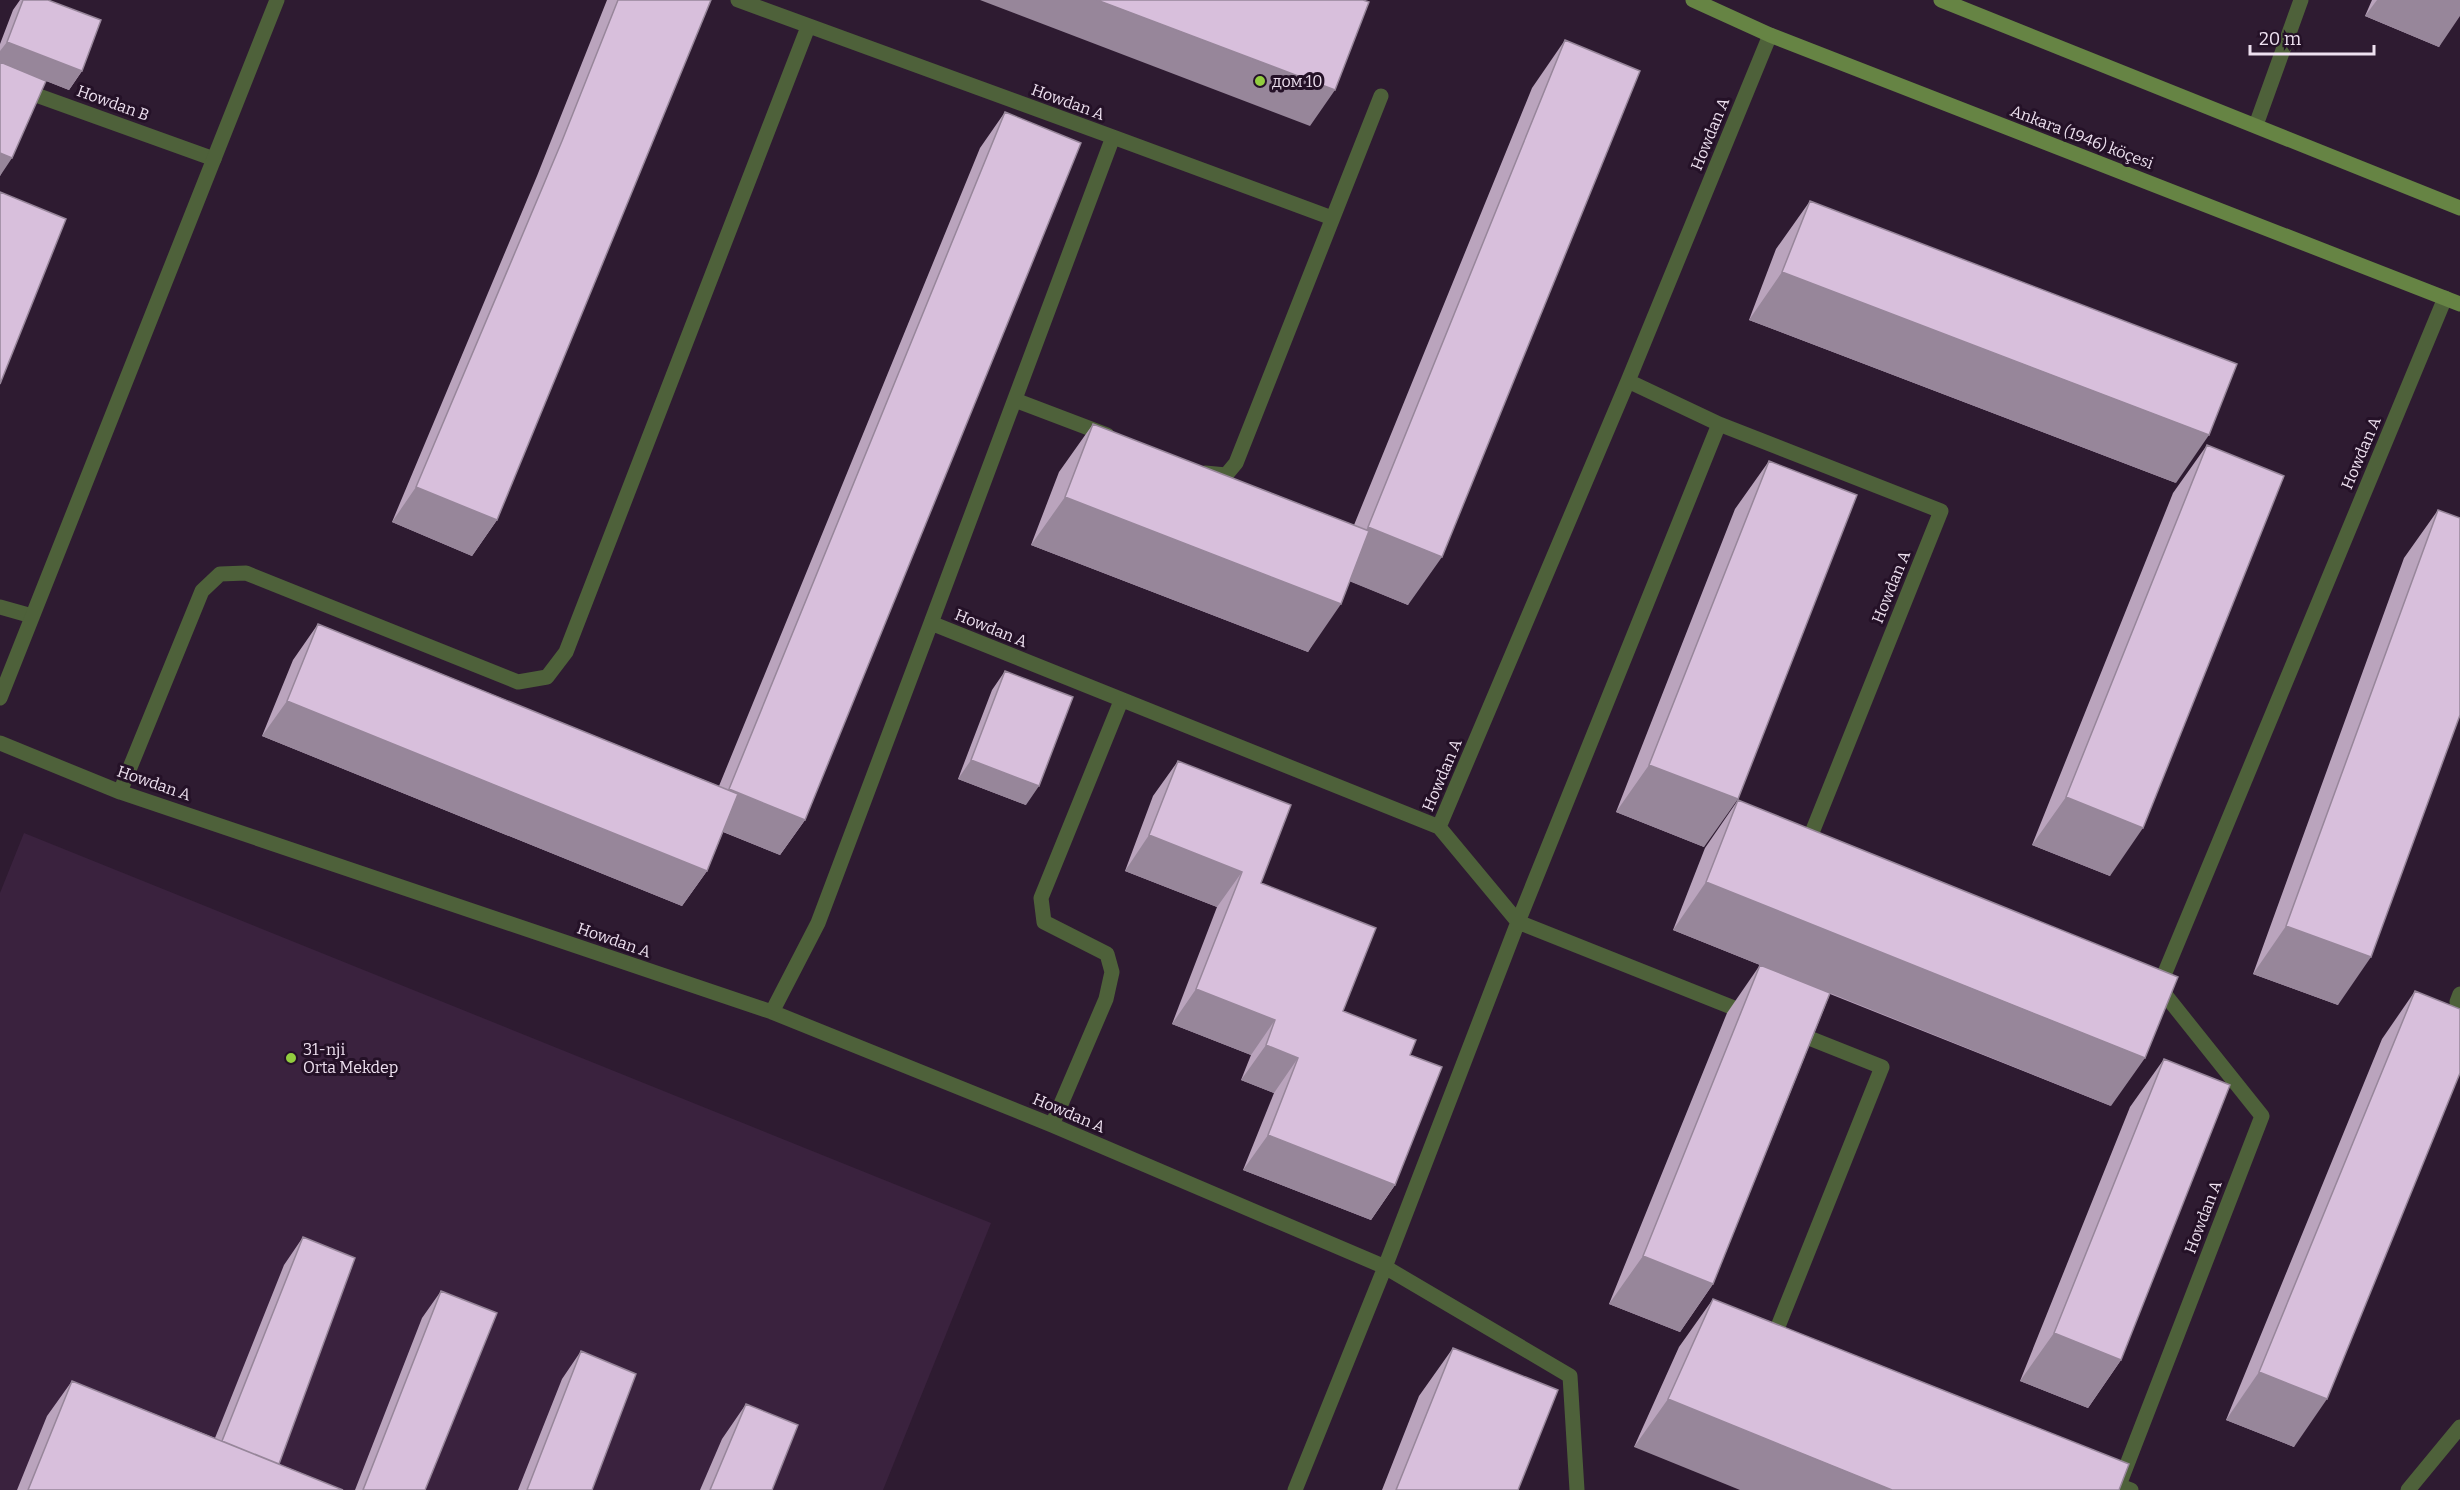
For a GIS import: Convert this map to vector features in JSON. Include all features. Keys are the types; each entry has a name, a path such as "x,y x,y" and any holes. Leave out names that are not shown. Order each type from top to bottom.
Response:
{"main road":[{"name":"Ankara (1946) köçesi","path":"1693,0 1770,35 2460,304"},
{"path":"1941,0 2460,208"}],"street":[{"path":"0,698 277,0"},
{"name":"Howdan A","path":"738,0 1113,137 931,623 1439,827 1628,381 1770,35"},
{"path":"2256,125 2301,0"},
{"path":"120,792 202,591 220,574 246,573 518,682 547,677 566,652 808,27"},
{"name":"Howdan B","path":"0,82 214,159"},
{"path":"1188,467 1210,475 1226,475 1236,463 1381,96"},
{"path":"1113,137 1332,218"},
{"name":"Howdan A","path":"2159,987 2445,298"},
{"name":"Howdan A","path":"1628,381 1719,424 1941,511 1809,840 1830,849"},
{"path":"1015,400 1123,441"},
{"path":"1295,1490 1518,922 1719,424"},
{"path":"0,606 32,616"},
{"path":"772,1012 818,923 931,623"},
{"path":"1052,1125 1106,999 1112,972 1107,954 1044,922 1041,898 1121,700"},
{"name":"Howdan A","path":"0,743 120,792 772,1012 1052,1125 1384,1267 1570,1376 1577,1490"},
{"path":"1439,827 1518,922 1761,1019"},
{"name":"Howdan A","path":"2125,1488 2262,1116 2159,987 2137,978"},
{"path":"1783,1027 1882,1067 1773,1339 1786,1358"},
{"path":"2408,1490 2460,1428"},
{"path":"2085,1473 2125,1488"}],"shaded area":[{"name":"31-nji Orta Mekdep","path":"24,833 991,1223 883,1490 0,1490 0,893"}],"building":[{"path":"23,0 48,0 101,20 82,71 7,42"},
{"path":"618,0 711,0 497,520 416,487 562,141"},
{"path":"1097,0 1363,0 1369,2 1335,90"},
{"path":"1565,40 1640,71 1442,557 1368,527"},
{"path":"0,62 46,81 12,158 0,153"},
{"path":"1005,112 1081,143 805,820 729,789"},
{"path":"0,192 66,219 0,384"},
{"path":"1810,201 2237,364 2209,435 1782,272"},
{"path":"1093,424 1369,531 1341,604 1065,497"},
{"path":"2207,445 2284,476 2143,828 2066,797"},
{"path":"1769,461 1857,495 1738,799 1649,765"},
{"path":"2438,510 2460,518 2460,715 2371,957 2286,926"},
{"path":"318,624 738,794 707,871 287,701"},
{"path":"1005,671 1073,697 1039,786 971,760"},
{"path":"1178,761 1291,805 1261,883 1376,928 1343,1011 1416,1040 1410,1055 1442,1067 1395,1185 1268,1135 1298,1058 1266,1045 1275,1020 1196,989 1242,872 1149,835"},
{"path":"1738,800 2178,977 2145,1058 1706,882"},
{"path":"1760,965 1830,993 1713,1284 1643,1256"},
{"path":"2415,991 2460,1009 2460,1073 2327,1399 2259,1372"},
{"path":"2164,1059 2230,1085 2121,1360 2054,1333"},
{"path":"303,1237 355,1258 279,1464 222,1441"},
{"path":"441,1291 497,1313 425,1490 363,1490"},
{"path":"1713,1299 2129,1464 2119,1490 1892,1490 1668,1399"},
{"path":"1453,1348 1558,1390 1518,1490 1396,1490"},
{"path":"581,1351 636,1374 592,1490 527,1490"},
{"path":"72,1381 343,1490 28,1490"},
{"path":"746,1404 798,1425 772,1490 710,1490"}],"place":[{"name":"дом 10","path":"1260,81"},
{"name":"31-nji Orta Mekdep","path":"291,1058"}]}
